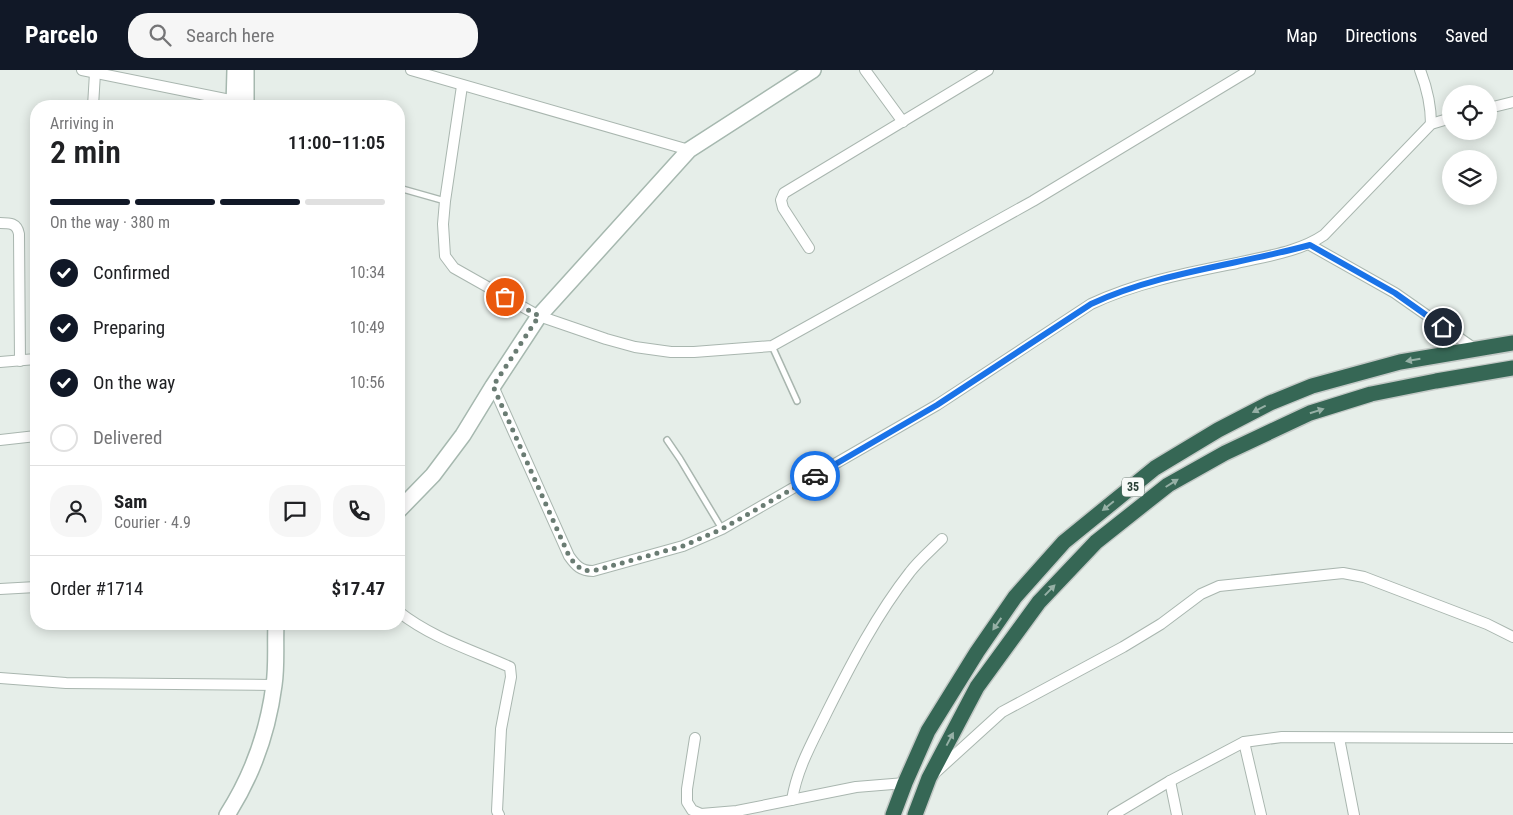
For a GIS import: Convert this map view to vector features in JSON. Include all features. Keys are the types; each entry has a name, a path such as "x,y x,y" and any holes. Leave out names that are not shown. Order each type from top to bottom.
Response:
{"highway":[{"name":"35","path":"894,815 905,783 928,732 977,652 1015,597 1064,542 1155,468 1218,430 1270,403 1312,386 1400,362 1513,343"},
{"name":"35","path":"915,815 929,778 977,687 1038,602 1096,542 1168,485 1224,453 1310,413 1371,394 1436,380 1513,368"}],"street":[{"path":"82,70 221,100"},
{"path":"235,70 239,100"},
{"path":"241,100 246,70"},
{"path":"411,70 689,150"},
{"path":"405,504 433,475 463,435 539,316 689,150 813,70"},
{"path":"865,70 903,122"},
{"path":"809,248 783,208 782,200 784,193 988,70"},
{"path":"462,86 443,224 445,256 454,268 539,316 606,339 636,347 662,351 694,352 772,346 1033,201 1250,70"},
{"path":"1420,70 1431,106 1431,124"},
{"path":"93,100 95,73"},
{"path":"1497,106 1513,102"},
{"path":"493,386 569,556 576,565 581,569 593,571 683,546 722,529 937,405 1091,304 1148,282 1310,245 1324,235 1431,124 1442,121"},
{"path":"0,223 14,225 18,228 19,234 20,361"},
{"path":"1310,245 1395,293 1474,349"},
{"path":"0,362 30,360"},
{"path":"0,440 30,437"},
{"path":"792,800 795,780 804,759 838,689 872,628 911,571 942,539"},
{"path":"929,778 1002,712 1123,647 1161,624 1202,594 1219,586 1343,573 1364,577 1487,624 1513,636"},
{"path":"0,589 30,587"},
{"path":"405,617 436,636 510,667 501,729 497,811 499,815"},
{"path":"227,815 238,798 256,760 274,685 276,630"},
{"path":"0,678 66,683 274,685"},
{"path":"1113,815 1170,781 1244,742 1282,737 1513,738"},
{"path":"695,738 687,789 687,802 692,810 701,814 792,800 856,787 905,783"},
{"path":"1339,738 1354,815"},
{"path":"1244,742 1261,815"},
{"path":"1170,781 1177,815"}],"lane":[{"path":"405,190 445,201"},
{"path":"772,346 797,400"},
{"path":"667,440 722,529"}],"way so far":[{"path":"505,297 539,316 493,386 569,556 581,569 593,571 683,546 722,529 815,476"}],"route":[{"path":"815,476 937,405 1091,304 1148,282 1310,245 1395,293 1443,327"}]}
